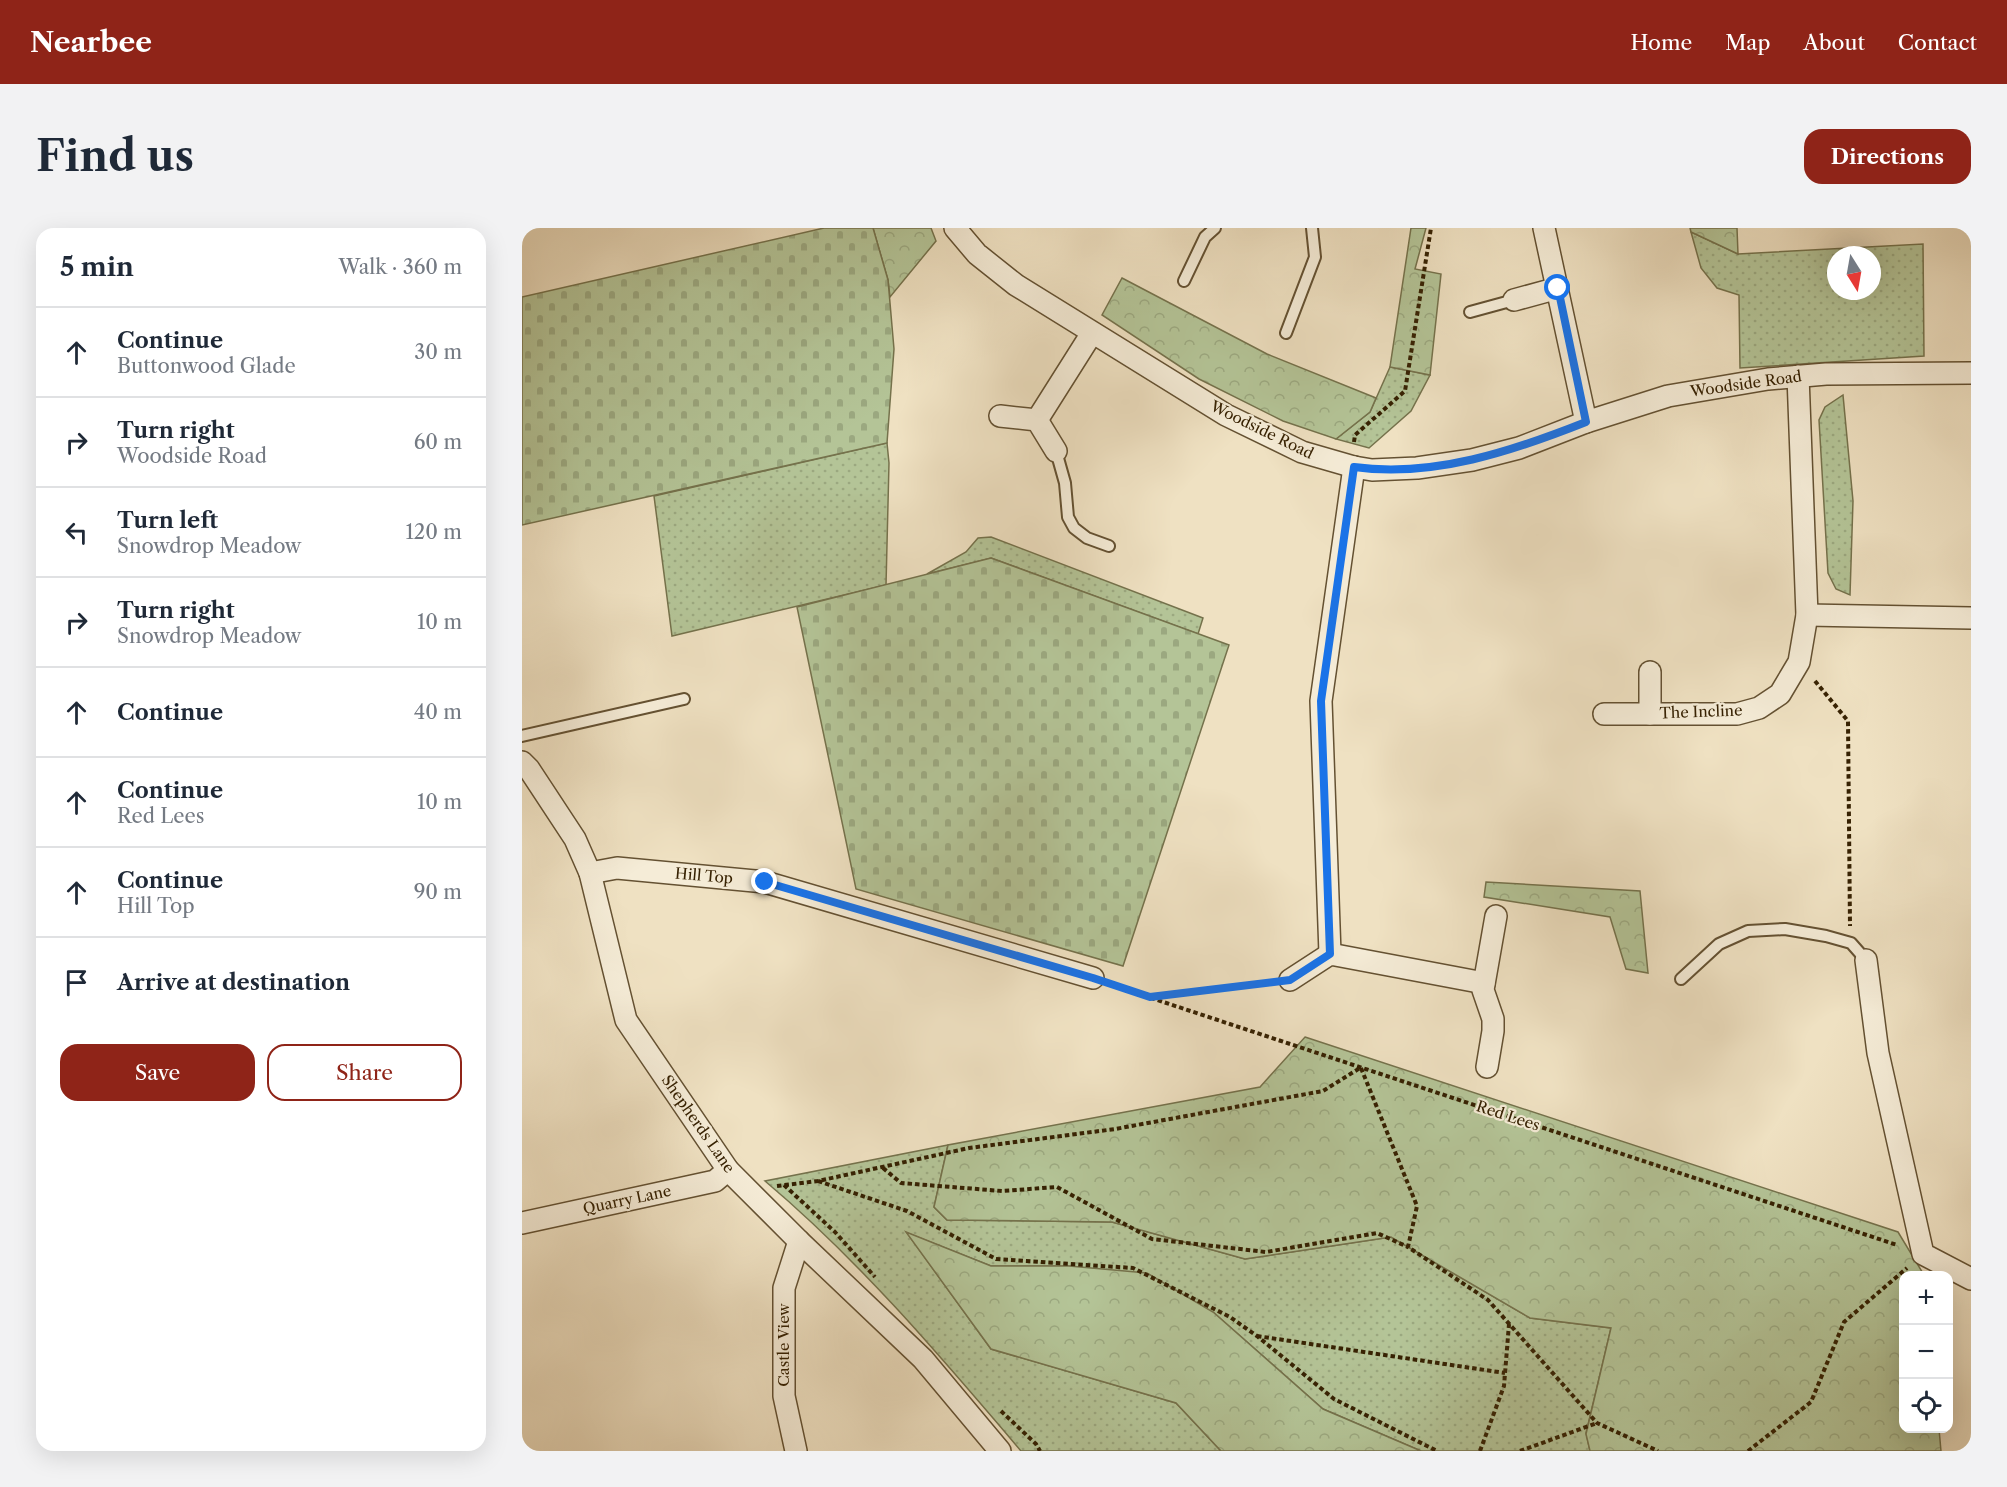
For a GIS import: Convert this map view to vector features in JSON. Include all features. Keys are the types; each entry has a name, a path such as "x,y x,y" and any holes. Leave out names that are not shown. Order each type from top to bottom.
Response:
{"street":[{"name":"Woodside Road","path":"955,228 977,254 1016,285 1244,424 1302,452 1372,470 1417,468 1472,460 1519,448 1586,422 1668,396 1798,376 1971,373"},
{"path":"1544,228 1586,422"},
{"path":"1514,300 1558,288"},
{"path":"1037,420 1092,333"},
{"name":"The Incline","path":"1604,714 1737,714 1759,708 1780,694 1799,662 1807,615 1798,376"},
{"path":"999,416 1037,420"},
{"path":"1037,420 1056,452"},
{"path":"1330,954 1321,701 1354,467"},
{"path":"1807,615 1971,618"},
{"path":"1650,672 1650,714"},
{"name":"Shepherds Lane","path":"522,762 530,769 575,839 590,873 626,1020 728,1170 923,1359 1000,1451"},
{"name":"Hill Top","path":"590,873 617,868 765,882 1093,978"},
{"path":"1487,1067 1493,1019 1483,990 1496,916"},
{"path":"1290,980 1330,954 1484,983"},
{"path":"1866,960 1878,1053 1923,1254 1971,1279"},
{"name":"Quarry Lane","path":"522,1223 715,1181 728,1170"},
{"name":"Castle View","path":"796,1451 784,1396 784,1288 799,1241"}],"lane":[{"path":"1184,281 1205,237 1215,228"},
{"path":"1286,333 1315,257 1312,228"},
{"path":"1470,312 1514,300"},
{"path":"1056,452 1065,483 1068,517 1074,528 1087,538 1109,546"},
{"path":"522,736 684,699"},
{"path":"1681,979 1719,944 1748,931 1785,929 1826,936 1851,943 1866,960"}],"path":[{"path":"1354,467 1354,435 1405,391 1431,228"},
{"path":"1799,662 1848,721 1851,943"},
{"name":"Red Lees","path":"1093,978 1923,1254"},
{"path":"1150,997 1290,980"},
{"path":"748,1190 818,1180 969,1149 1115,1129 1323,1091 1361,1067 1417,1206 1408,1247"},
{"path":"882,1167 901,1183 1002,1191 1057,1187 1152,1239 1266,1252 1377,1233 1408,1247 1488,1300 1598,1423 1658,1451"},
{"path":"818,1180 907,1211 996,1259 1132,1268 1230,1317 1334,1399 1437,1451"},
{"path":"1748,1451 1811,1402 1844,1322 1923,1254"},
{"path":"1480,1451 1504,1386 1509,1324"},
{"path":"1257,1336 1505,1373"},
{"path":"1520,1451 1598,1423"}],"green space":[{"path":"824,228 873,228 888,280 894,349 887,443 522,525 522,297"},
{"path":"873,228 931,228 936,241 890,297 888,280"},
{"path":"1411,228 1426,228 1415,269 1441,274 1430,375 1390,367"},
{"path":"1690,228 1737,228 1738,254 1691,232"},
{"path":"1691,232 1738,254 1827,249 1827,300 1881,300 1881,246 1923,244 1924,356 1740,368 1739,295 1717,288 1701,268"},
{"path":"1122,278 1267,354 1376,398 1370,412 1336,439 1283,421 1199,379 1102,315"},
{"path":"1390,367 1430,375 1411,411 1369,448 1336,439 1370,412"},
{"path":"1843,395 1853,501 1850,595 1836,589 1828,573 1819,420 1825,407"},
{"path":"887,443 889,463 886,585 672,636 654,496"},
{"path":"991,537 1203,618 1198,634 991,558 927,574 966,552 978,538"},
{"path":"991,558 1229,645 1123,966 856,889 797,607"},
{"path":"1486,882 1640,891 1648,973 1626,969 1610,917 1484,897"},
{"path":"1305,1037 1898,1232 1922,1271 1899,1271 1899,1433 1939,1433 1941,1451 1590,1451 1586,1434 1611,1328 1530,1318 1391,1237 1245,1259 1112,1222 947,1220 934,1207 948,1145 1260,1087"},
{"path":"948,1145 934,1207 947,1220 1112,1222 1245,1259 1391,1237 1530,1318 1611,1328 1586,1433 1590,1451 1421,1451 1323,1409 1213,1312 1069,1266 991,1266 907,1233 991,1349 1176,1403 1221,1451 1021,1451 930,1345 867,1277 765,1181"},
{"path":"906,1232 991,1266 1069,1266 1147,1273 1213,1312 1323,1409 1421,1451 1221,1451 1176,1403 991,1349"}],"route":[{"path":"765,882 1093,978 1150,997 1290,980 1330,954 1321,701 1354,467 1372,470 1417,468 1472,460 1519,448 1586,422 1558,288"}]}
